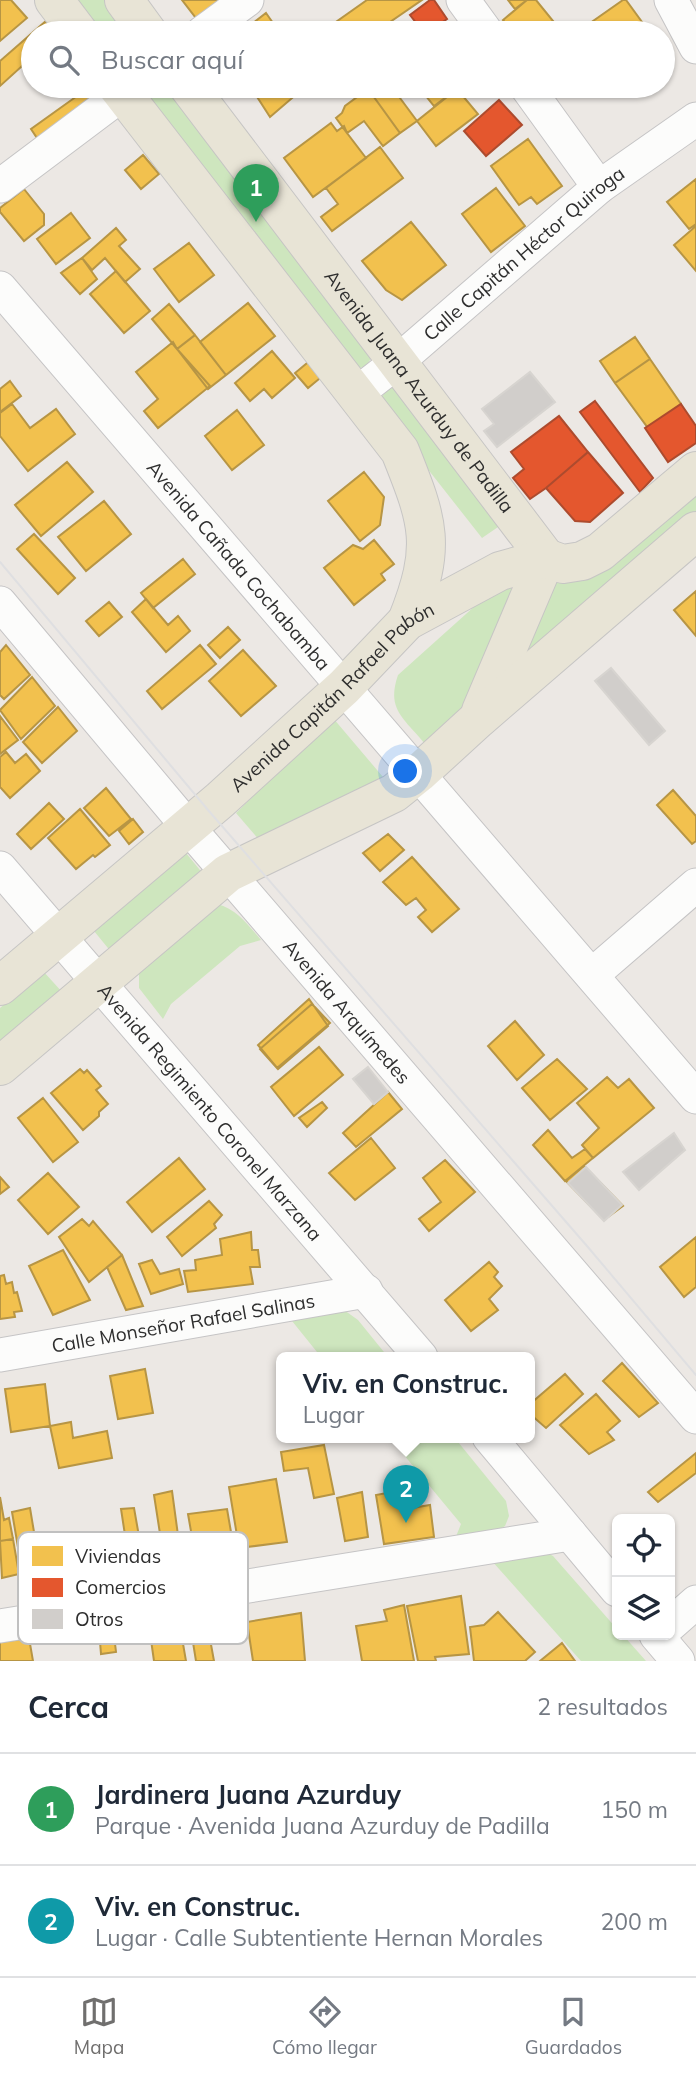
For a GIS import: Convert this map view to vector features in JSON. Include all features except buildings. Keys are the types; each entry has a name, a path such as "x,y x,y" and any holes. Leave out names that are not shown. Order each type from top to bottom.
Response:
{"main road":[{"path":"54,0 70,21"},
{"path":"124,0 139,21"},
{"path":"132,98 400,451 419,499 427,530 425,567 407,621"},
{"name":"Avenida Juana Azurduy de Padilla","path":"197,98 546,558"},
{"name":"Avenida Capitán Rafael Pabón","path":"0,986 188,827 344,687 407,621 500,571 546,558 563,564 582,561 600,552 696,471"},
{"path":"0,1066 228,873 394,793 419,774 478,719 696,531"},
{"path":"478,719 546,558"}],"street":[{"path":"218,21 247,0"},
{"path":"463,0 478,21"},
{"path":"671,0 696,47"},
{"path":"0,186 111,98"},
{"path":"535,98 599,187"},
{"name":"Calle Capitán Héctor Quiroga","path":"356,394 397,362 599,187 696,119"},
{"name":"Avenida Cañada Cochabamba","path":"0,288 696,1097"},
{"name":"Avenida Arquímedes","path":"0,603 188,827 696,1417"},
{"name":"Avenida Regimiento Coronel Marzana","path":"0,868 417,1352"},
{"path":"592,975 696,885"},
{"name":"Calle Monseñor Rafael Salinas","path":"0,1355 366,1291"},
{"path":"494,1443 612,1584"},
{"path":"248,1586 570,1534"},
{"path":"675,1626 696,1602"},
{"path":"0,1626 18,1623"}],"green space":[{"path":"73,0 109,0 125,21 89,21"},
{"path":"150,98 177,98 371,351 370,360 365,367 358,368"},
{"path":"390,388 398,388 501,525 482,538 412,449 381,397"},
{"path":"696,487 696,514 515,668 554,576"},
{"path":"515,585 465,705 425,744 399,713 394,697 398,675 476,605"},
{"path":"333,718 383,777 261,842 236,813"},
{"path":"186,853 204,875 112,953 94,931"},
{"path":"217,904 247,923 261,940 240,946 171,1004 163,1019 139,988 139,970"},
{"path":"43,971 63,993 0,1048 0,1008"},
{"path":"344,1310 358,1320 384,1352 317,1352 288,1316"},
{"path":"394,1443 459,1443 506,1501 509,1516 505,1526 497,1531 455,1539 461,1524"},
{"path":"545,1552 553,1556 612,1623 612,1640 627,1640 646,1661 581,1661 491,1560"}],"tram line":[{"path":"0,562 208,810 696,1375"}],"place":[{"name":"Jardinera Juana Azurduy","path":"256,222"},
{"name":"Viv. en Construc.","path":"406,1523"}]}
